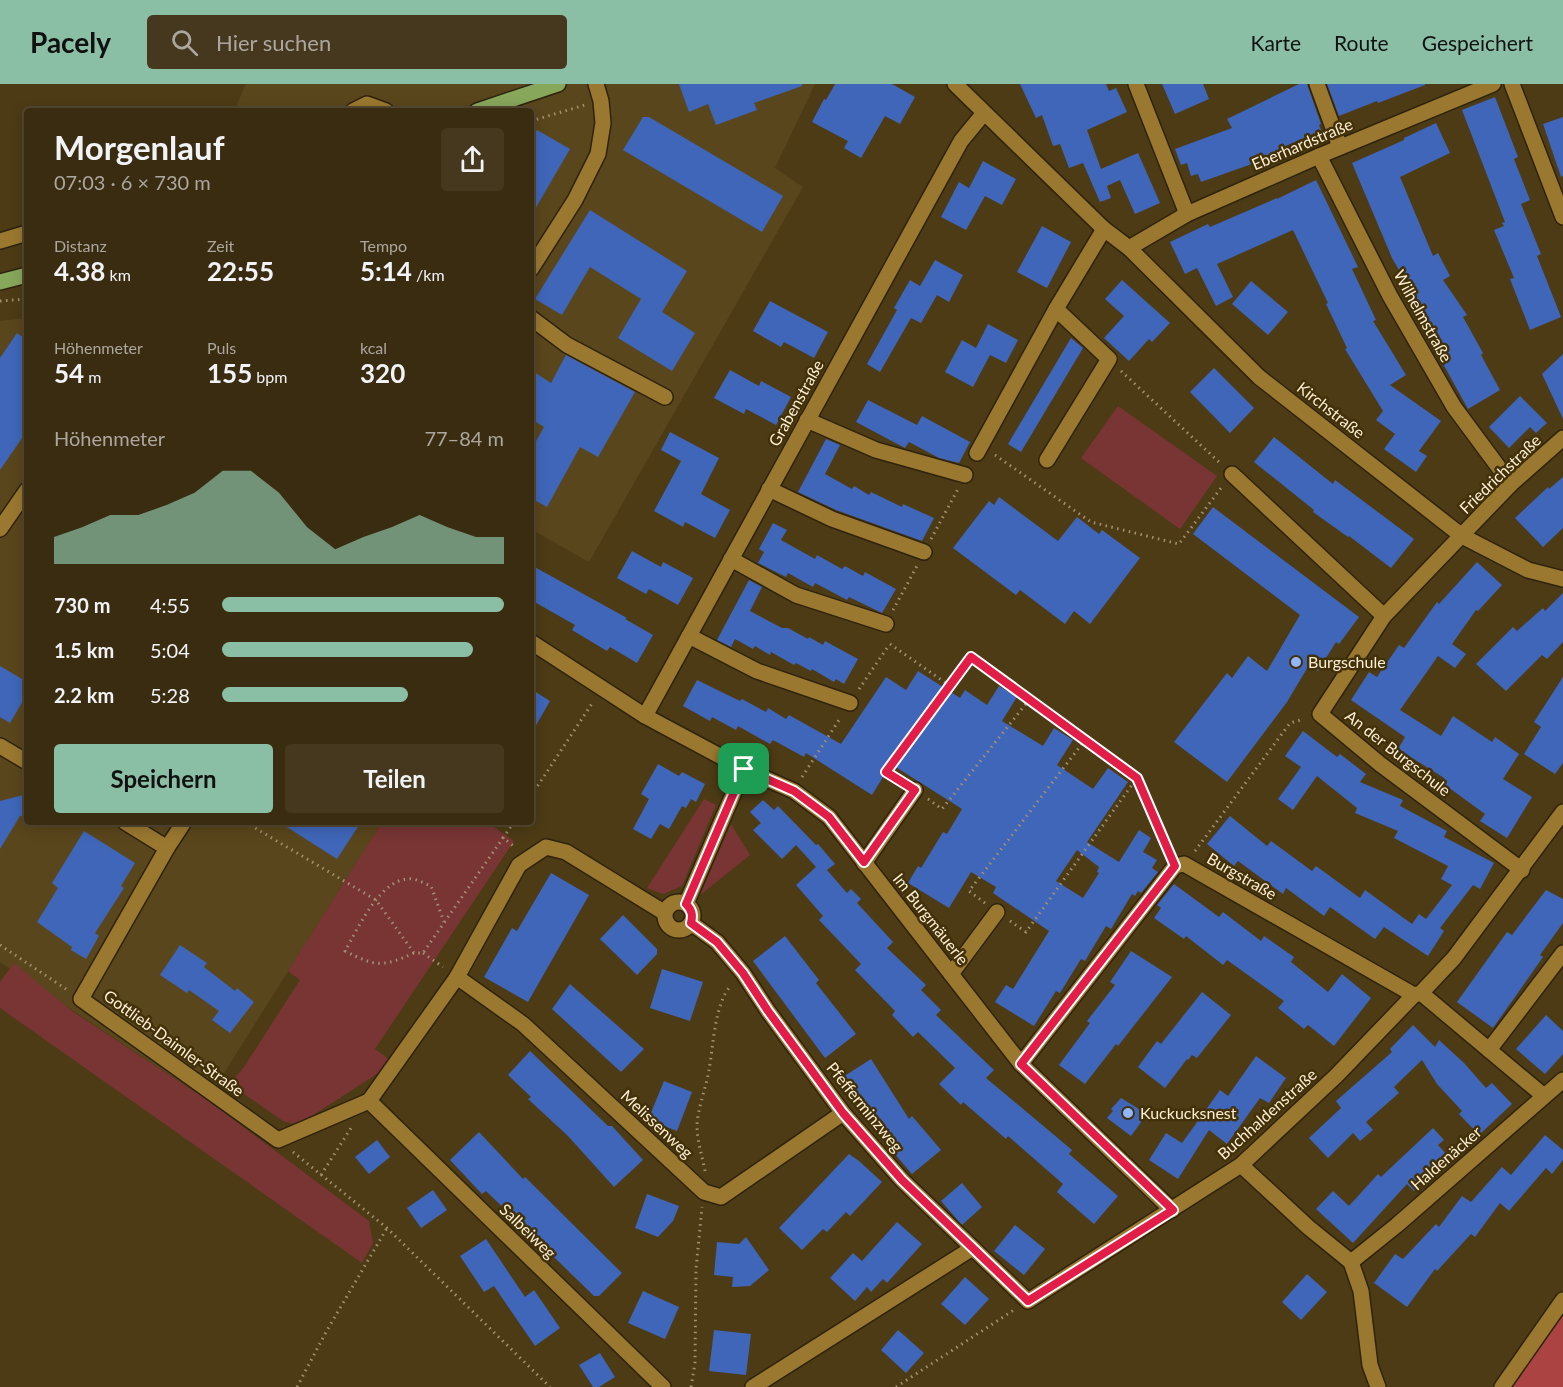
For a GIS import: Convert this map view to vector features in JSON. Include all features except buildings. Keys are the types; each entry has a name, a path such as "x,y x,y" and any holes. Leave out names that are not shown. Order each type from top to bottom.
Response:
{"main road":[{"path":"490,108 558,84"},
{"path":"0,282 24,276"}],"street":[{"path":"534,264 575,200 598,154 603,123 601,101 596,84"},
{"name":"Kirchstraße","path":"955,84 1104,229 1129,248 1258,377 1462,536 1528,570 1563,579"},
{"path":"1136,84 1187,214"},
{"path":"1317,84 1340,147"},
{"name":"Eberhardstraße","path":"1129,248 1187,214 1340,147 1493,84"},
{"path":"1512,84 1563,217"},
{"path":"359,108 367,104 378,108"},
{"name":"Grabenstraße","path":"645,716 961,141 984,113"},
{"name":"Wilhelmstraße","path":"1319,156 1390,296 1454,407 1511,484"},
{"path":"979,449 1056,309 1104,229"},
{"path":"0,241 24,234"},
{"path":"1047,460 1109,360 1056,309"},
{"path":"534,320 567,345 665,397"},
{"path":"807,420 876,450 965,475"},
{"name":"Friedrichstraße","path":"1462,536 1511,484 1563,438"},
{"path":"1232,474 1384,616"},
{"path":"769,489 832,519 924,552"},
{"path":"0,529 24,494"},
{"name":"An der Burgschule","path":"1462,536 1384,616 1320,714 1380,764 1522,870"},
{"path":"731,559 796,595 886,624"},
{"path":"688,636 757,671 850,703"},
{"name":"Im Burgmäuerle","path":"534,644 645,716 744,769 794,791 829,817 1021,1064 1173,1210"},
{"path":"0,746 24,760"},
{"path":"686,904 744,769"},
{"path":"864,862 915,790"},
{"name":"Buchhaldenstraße","path":"1028,1301 1241,1165 1336,1076 1454,958 1522,870 1563,812"},
{"path":"130,825 167,848"},
{"name":"Gottlieb-Daimler-Straße","path":"182,825 81,999 278,1140"},
{"path":"278,1140 369,1101 457,977 519,865 546,847 566,852 665,913"},
{"path":"1021,1064 1180,865"},
{"name":"Burgstraße","path":"1180,865 1418,994 1544,1096"},
{"path":"674,903 686,904 693,916 691,923 686,927 675,929 666,921 665,913 674,903"},
{"path":"951,974 997,912"},
{"name":"Pfefferminzweg","path":"691,923 717,942 743,973 843,1113 902,1180 971,1249 1028,1301"},
{"path":"1489,1050 1563,952"},
{"name":"Melissenweg","path":"457,977 523,1023 704,1192"},
{"name":"Haldenäcker","path":"1351,1262 1397,1225 1563,1080"},
{"name":"Salbeiweg","path":"369,1101 663,1387"},
{"path":"704,1192 721,1197 843,1113"},
{"path":"1241,1165 1308,1227 1351,1262 1361,1291 1370,1365 1378,1387"},
{"path":"753,1387 971,1249"},
{"path":"1502,1387 1563,1300"}],"path":[{"path":"534,120 601,101"},
{"path":"0,301 24,299"},
{"path":"979,449 1091,522 1179,544 1232,474 1109,360"},
{"path":"890,644 950,686"},
{"path":"915,790 886,772 971,657 1137,778 1180,865 1290,723 1320,714"},
{"path":"534,792 603,688"},
{"path":"942,809 1029,700"},
{"path":"969,891 1085,740"},
{"path":"1026,932 1137,778"},
{"path":"250,825 376,900 414,952"},
{"path":"423,953 512,825"},
{"path":"503,838 529,858"},
{"path":"444,922 431,886 414,879 400,880 388,887 376,900 345,951 366,962 388,964 414,952 423,953 457,977"},
{"path":"0,945 81,999"},
{"path":"691,1387 695,1363 696,1269 707,1176 698,1140 698,1122 709,1071 714,1032 727,990"},
{"path":"321,1175 369,1101"},
{"path":"278,1140 387,1228 550,1387"},
{"path":"297,1387 326,1332 387,1228"},
{"path":"896,1387 1028,1301"}],"shaded area":[{"path":"246,84 815,84 775,168 803,187 589,562 534,531 534,108 235,108"},
{"path":"24,318 24,825 380,825 207,1100 0,962 0,321"},
{"path":"1118,406 1217,476 1180,529 1081,458"},
{"path":"704,799 716,805 682,886 663,894 647,888"},
{"path":"731,824 750,855 700,895"},
{"path":"380,825 491,825 514,841 375,1049 390,1060 386,1068 298,1125 283,1121 230,1084 244,1067 300,980 288,971"},
{"path":"14,963 72,1011 207,1100 369,1221 373,1243 362,1263 0,1008 0,982"},
{"path":"1563,1303 1563,1387 1511,1387 1559,1308"}],"place":[{"name":"Burgschule","path":"1296,662"},
{"name":"Kuckucksnest","path":"1128,1113"}],"route":[{"path":"971,657 1137,778 1175,866 1021,1064 1173,1210 1028,1301 971,1249 902,1180 843,1113 743,973 717,942 691,923 693,916 686,904 744,769 794,791 829,817 864,862 915,790 886,772 971,657"}]}
